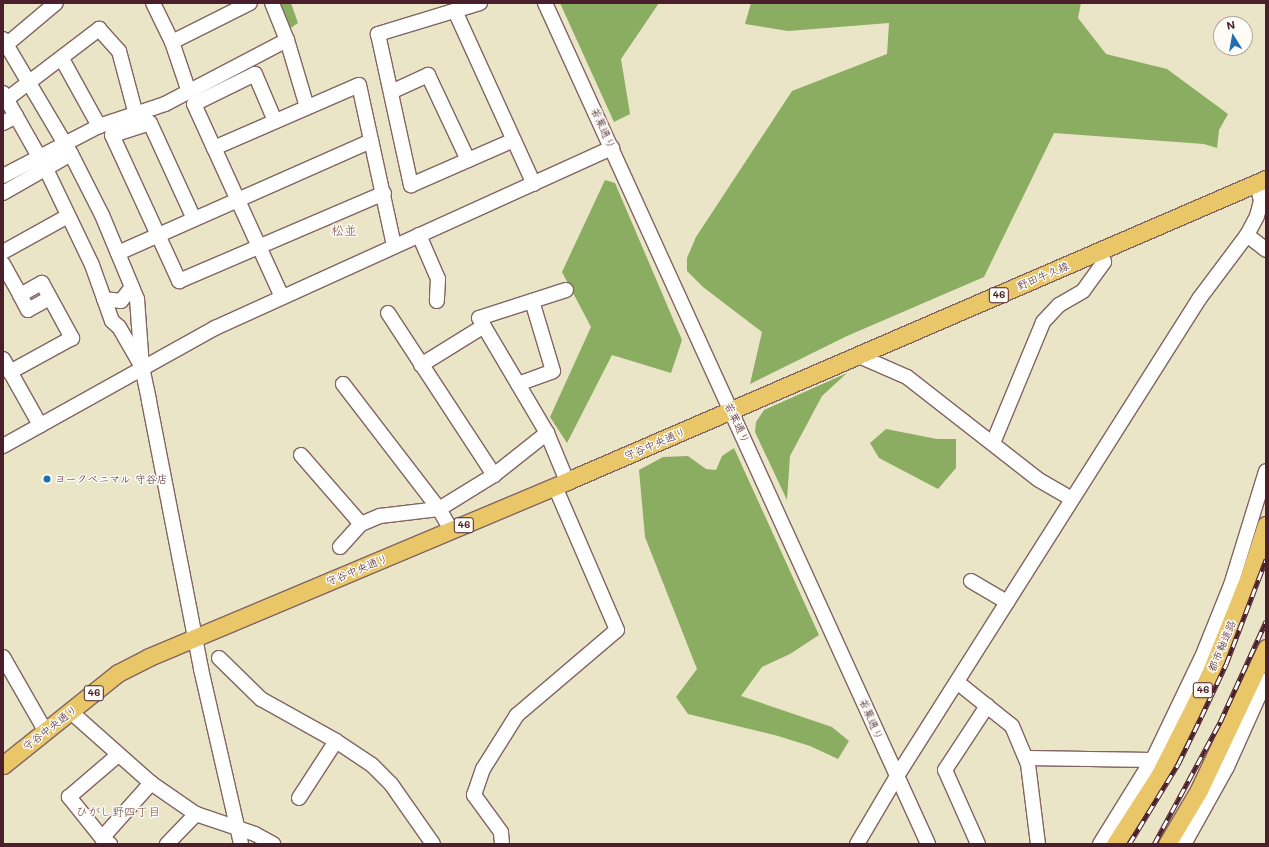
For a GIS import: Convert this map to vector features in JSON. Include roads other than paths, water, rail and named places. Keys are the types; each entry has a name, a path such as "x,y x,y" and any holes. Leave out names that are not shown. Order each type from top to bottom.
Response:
{"main road":[{"name":"野田牛久線","path":"731,411 1261,181"},
{"name":"守谷中央通り","path":"3,765 118,673 149,657 731,411"},
{"name":"都市軸道路","path":"1115,844 1159,776 1208,679 1249,578 1266,525"},
{"path":"1168,844 1199,790 1266,648"}],"street":[{"path":"56,3 5,42 68,148 118,253 138,299 142,367 195,637 241,844"},
{"path":"153,3 172,42 189,92"},
{"path":"172,42 250,3"},
{"path":"272,3 287,40 307,108"},
{"path":"480,3 378,34 411,184 514,140"},
{"name":"若葉通り","path":"545,3 928,844"},
{"path":"455,11 534,184"},
{"path":"136,115 118,51 99,30 29,83 5,96 46,169 68,216 112,321 119,327 142,367"},
{"path":"3,193 46,169 68,148 99,126 136,115 165,104 287,40"},
{"path":"62,58 99,126"},
{"path":"275,122 255,74 194,104 236,200 282,297"},
{"path":"391,92 428,75 468,160"},
{"path":"214,148 359,85 384,193 394,246"},
{"path":"3,123 16,116"},
{"path":"194,219 150,123 112,135 179,280 384,193"},
{"path":"118,253 371,141"},
{"path":"3,176 39,156 68,148"},
{"path":"3,446 142,367 215,328 612,148"},
{"path":"858,844 897,776 1199,299 1247,235 1258,216 1261,201 1261,181"},
{"path":"3,252 68,216"},
{"path":"419,235 438,279 437,301"},
{"path":"1247,235 1266,250"},
{"path":"993,443 1043,322 1059,305 1082,291 1104,262 1100,251"},
{"path":"3,264 20,295 42,283 72,338 10,372"},
{"path":"104,300 121,301 132,287"},
{"path":"502,844 501,832 474,795 483,769 517,715 617,630 561,484 547,433 479,318 566,290"},
{"path":"518,384 553,371 532,301"},
{"path":"388,314 494,475"},
{"path":"421,365 484,326"},
{"path":"859,356 907,377 1039,480 1072,499"},
{"path":"3,359 40,425"},
{"path":"343,384 440,509 451,530"},
{"path":"340,547 362,524 380,516 440,509 494,475 547,433"},
{"path":"301,455 362,524"},
{"path":"1100,844 1152,760 1202,657 1229,592 1265,478"},
{"path":"971,580 1006,602"},
{"path":"3,657 46,732"},
{"path":"219,658 261,699 336,741 372,765 391,784 433,844"},
{"path":"1184,844 1227,767 1266,680"},
{"path":"956,682 1012,726 1026,758 1038,844"},
{"path":"978,844 945,770 987,706"},
{"path":"71,712 151,783 196,814 237,828 273,844"},
{"path":"299,798 336,741"},
{"path":"118,755 68,797 106,841 151,783"},
{"path":"1026,758 1152,760"},
{"path":"167,844 196,814"}],"railway":[{"path":"1129,844 1178,764 1201,717 1226,664 1266,559"},
{"path":"1154,844 1220,722 1266,621"}],"place":[{"name":"ヨークベニマル 守谷店","path":"47,479"}],"district":[{"name":"松並","path":"344,230"},
{"name":"ひがし野四丁目","path":"118,812"}]}
